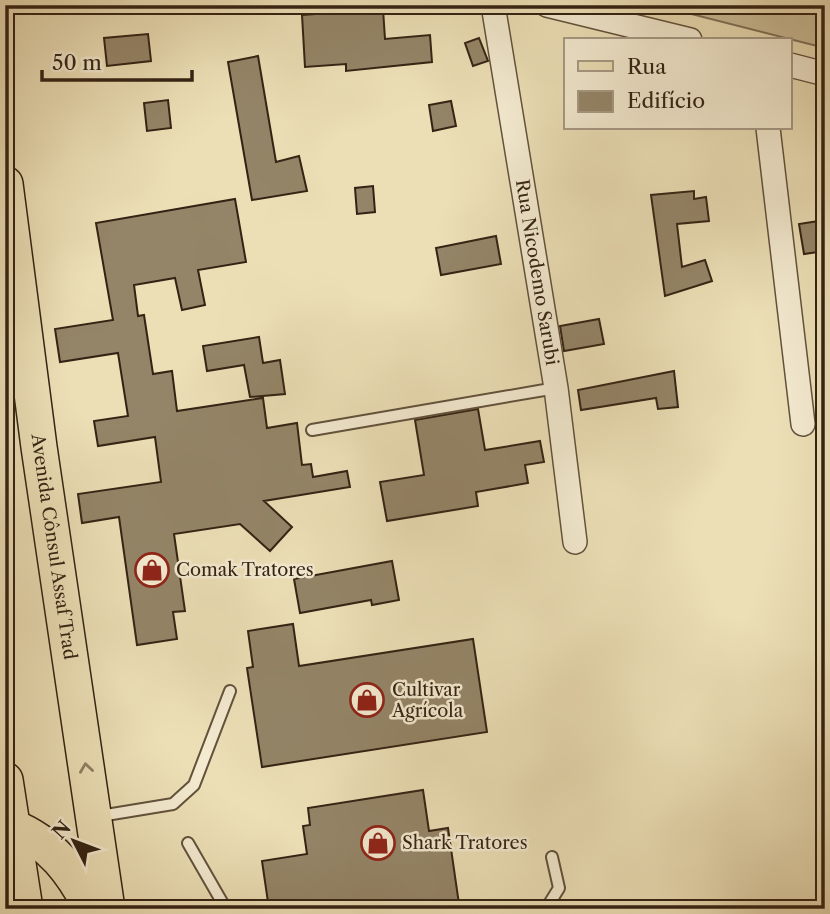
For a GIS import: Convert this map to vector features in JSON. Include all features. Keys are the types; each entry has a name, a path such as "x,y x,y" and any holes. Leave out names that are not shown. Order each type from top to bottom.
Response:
{"main road":[{"name":"Avenida Cônsul Assaf Trad","path":"5,184 18,382 41,461 107,909"},
{"path":"5,780 12,871 25,909"},
{"path":"8,828 34,839 60,859 78,883 92,909"}],"street":[{"name":"Rua Nicodemo Sarubi","path":"493,5 556,388 575,542"},
{"path":"547,5 682,38"},
{"path":"792,66 825,74"},
{"path":"768,130 803,424"}],"lane":[{"path":"312,430 556,388"},
{"path":"93,817 173,804 194,785 230,691"},
{"path":"188,843 226,909"},
{"path":"546,909 559,888 552,857"}],"shaded area":[{"path":"656,5 825,5 825,48"}],"building":[{"path":"383,9 385,39 430,35 432,62 346,71 346,64 305,67 302,15"},
{"path":"148,34 151,61 107,66 104,38"},
{"path":"479,38 488,61 473,66 465,43"},
{"path":"258,56 276,162 299,156 307,191 252,200 228,62"},
{"path":"168,100 171,128 147,131 144,103"},
{"path":"451,101 456,126 433,131 429,105"},
{"path":"373,186 375,212 357,214 355,188"},
{"path":"694,191 694,199 706,197 709,221 677,224 682,267 705,260 712,281 665,296 651,195"},
{"path":"235,199 246,262 198,270 205,305 182,310 175,278 134,285 138,316 144,315 153,374 172,371 177,411 263,398 267,428 297,423 302,465 311,464 313,477 347,471 350,487 264,501 292,527 270,551 240,524 174,534 185,611 173,612 177,639 137,645 119,517 82,523 78,494 161,482 155,437 98,446 94,421 128,416 118,353 60,362 55,329 113,320 96,223"},
{"path":"825,220 825,251 804,254 799,224"},
{"path":"496,236 501,264 441,275 436,248"},
{"path":"599,319 604,344 564,351 560,326"},
{"path":"259,337 263,363 280,360 285,394 250,397 244,365 207,371 203,346"},
{"path":"674,371 678,407 658,409 656,398 581,410 578,390"},
{"path":"478,409 485,450 540,441 544,462 525,465 528,483 476,492 478,506 387,521 380,482 424,475 415,420"},
{"path":"392,561 399,600 372,605 371,600 300,613 294,579"},
{"name":"Cultivar Agrícola","path":"293,624 299,666 473,639 487,732 262,767 247,668 253,667 248,631"},
{"name":"Shark Tratores","path":"423,790 429,831 448,828 459,904 445,906 445,909 269,909 262,861 307,854 303,826 310,825 308,808"}],"place":[{"name":"Comak Tratores","path":"152,570"},
{"name":"Cultivar Agrícola","path":"367,700"},
{"name":"Shark Tratores","path":"378,843"}]}
